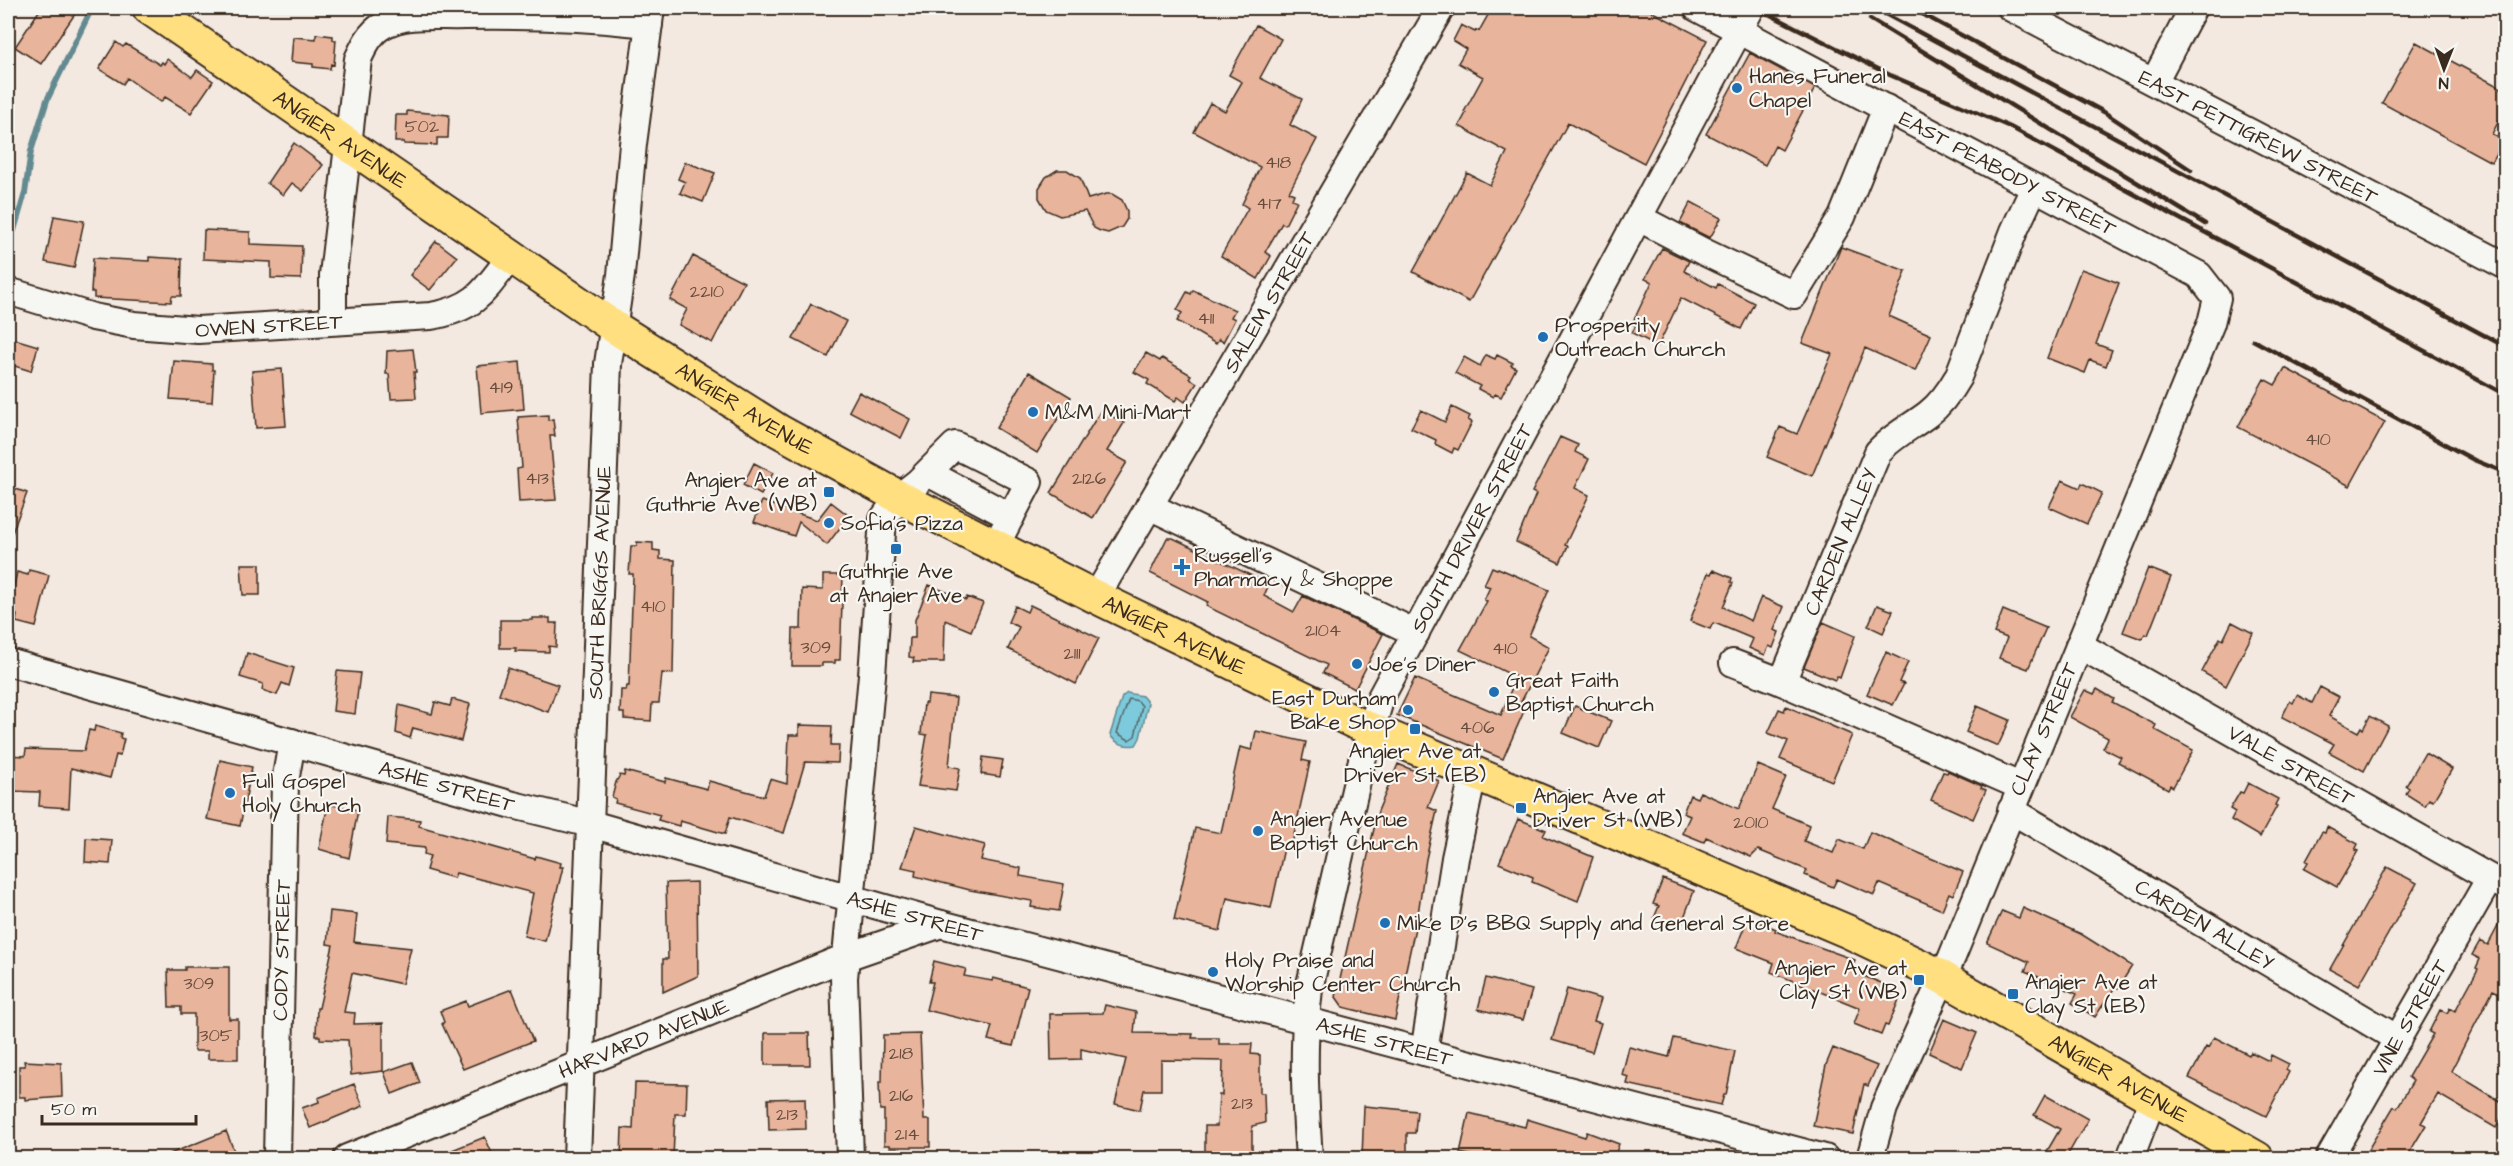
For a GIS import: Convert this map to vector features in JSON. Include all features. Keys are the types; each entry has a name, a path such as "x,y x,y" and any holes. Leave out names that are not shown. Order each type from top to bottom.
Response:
{"main road":[{"name":"ANGIER AVENUE","path":"149,8 614,327 779,432 899,497 1096,597 1370,729 1479,773 1850,932 1943,977 2257,1158"}],"street":[{"name":"SALEM STREET","path":"1096,597 1441,8"},
{"name":"EAST PEABODY STREET","path":"1697,8 1745,18 1886,108 2199,275 2217,298"},
{"name":"EAST PETTIGREW STREET","path":"2011,8 2505,266"},
{"path":"2154,82 2193,8"},
{"path":"333,321 333,275 358,59 371,36 380,27 411,17 650,16"},
{"name":"SOUTH BRIGGS AVENUE","path":"577,1158 608,364 614,327 636,114 650,16"},
{"name":"SOUTH DRIVER STREET","path":"1309,1158 1304,1083 1304,1020 1328,900 1370,729 1381,697 1745,18"},
{"path":"1639,218 1794,295 1842,217 1886,108"},
{"name":"CARDEN ALLEY","path":"1782,682 1878,452 1887,442 1930,412 1948,395 1958,377 2007,249 2034,188"},
{"name":"OWEN STREET","path":"8,291 93,317 163,328 213,331 431,316 448,313 478,298 511,256"},
{"name":"CLAY STREET","path":"1870,1158 1884,1108 1943,977 2211,323 2217,298"},
{"path":"850,1158 844,978 853,899 883,519 899,497 928,473 955,445 1029,482 996,545"},
{"path":"928,473 1011,517"},
{"path":"1149,506 1416,633"},
{"name":"VALE STREET","path":"2079,645 2498,883"},
{"name":"ASHE STREET","path":"8,662 941,924 1825,1158"},
{"path":"1733,663 1782,682 2020,786"},
{"name":"CODY STREET","path":"277,1158 285,782 291,742"},
{"path":"1424,1052 1455,858 1470,789 1479,773"},
{"name":"CARDEN ALLEY","path":"2010,810 2398,1039"},
{"name":"VINE STREET","path":"2329,1158 2398,1039 2498,883"},
{"name":"HARVARD AVENUE","path":"347,1158 846,957 941,924"},
{"path":"2130,1158 2153,1098"}],"water":[{"path":"1127,693 1142,696 1148,703 1140,738 1136,745 1132,746 1118,743 1110,735 1122,697"}],"building":[{"path":"41,8 79,8 41,64 15,47"},
{"path":"1492,8 1645,8 1707,40 1644,163 1568,123 1469,302 1413,272 1467,173 1490,185 1507,152 1459,126 1483,77 1458,63 1466,49 1453,41 1461,25 1475,32 1479,31"},
{"path":"1256,25 1281,39 1260,78 1302,99 1290,125 1317,139 1289,192 1294,194 1292,199 1297,201 1285,225 1282,223 1265,252 1271,256 1258,279 1221,256 1248,208 1242,204 1260,167 1194,132 1210,103 1225,111 1242,82 1229,75"},
{"path":"316,34 333,36 333,40 336,40 334,65 331,64 330,69 313,67 313,64 291,62 293,37 316,39"},
{"path":"116,42 123,47 126,44 160,65 162,62 164,64 167,59 192,77 197,70 213,81 191,113 165,97 161,102 127,78 123,84 99,69"},
{"path":"2416,42 2505,90 2505,109 2492,134 2503,140 2491,162 2382,103"},
{"path":"1750,53 1815,88 1782,150 1775,146 1765,165 1706,134"},
{"path":"407,111 449,115 448,138 437,138 437,145 395,142 396,115 407,115"},
{"path":"294,143 323,165 303,191 292,183 283,195 267,183"},
{"path":"685,162 715,173 703,202 680,193 685,182 678,179"},
{"path":"1057,170 1067,170 1080,178 1088,199 1112,194 1122,200 1127,211 1127,219 1122,227 1108,233 1094,228 1085,211 1060,216 1046,210 1039,198 1039,188 1046,177"},
{"path":"1691,202 1721,218 1710,238 1680,223"},
{"path":"54,216 84,221 74,268 45,262"},
{"path":"204,230 250,232 250,244 302,246 301,279 271,278 271,262 203,259"},
{"path":"436,241 457,257 430,290 410,275"},
{"path":"1841,247 1906,271 1889,316 1931,335 1915,371 1865,348 1812,476 1767,457 1780,427 1797,434 1832,354 1802,343"},
{"path":"1662,248 1689,261 1684,271 1716,288 1718,284 1754,303 1741,329 1681,298 1658,346 1632,333 1636,325 1632,324 1652,282 1645,279"},
{"path":"693,256 744,282 712,343 679,325 687,309 670,300"},
{"path":"149,257 182,259 181,296 172,296 171,302 94,298 94,292 91,292 93,258 149,261"},
{"path":"2081,269 2119,283 2096,344 2112,350 2106,366 2090,360 2085,373 2047,358"},
{"path":"1193,290 1235,310 1231,317 1235,319 1223,342 1219,339 1216,344 1177,321 1182,313 1177,310 1187,292 1191,294"},
{"path":"811,304 846,321 828,357 793,339"},
{"path":"8,337 38,346 31,371 8,364"},
{"path":"413,349 416,398 391,399 389,374 386,374 387,351"},
{"path":"1146,353 1160,361 1162,358 1191,375 1189,378 1197,383 1185,402 1178,397 1175,401 1147,384 1149,380 1134,372"},
{"path":"1486,355 1495,359 1497,355 1513,363 1511,365 1516,368 1501,397 1495,394 1493,397 1478,389 1480,386 1455,373 1464,357 1480,366"},
{"path":"174,361 212,364 212,370 214,370 212,402 170,399"},
{"path":"520,362 524,409 481,413 477,366"},
{"path":"2285,368 2385,422 2350,486 2238,427 2264,379 2275,385"},
{"path":"282,369 286,426 256,428 252,371"},
{"name":"M&M Mini-Mart","path":"1029,372 1071,397 1037,453 996,428"},
{"path":"859,392 910,419 901,438 849,411"},
{"path":"1452,407 1470,416 1468,420 1472,422 1458,450 1454,448 1452,453 1435,444 1436,440 1411,428 1421,410 1445,422"},
{"path":"1101,410 1124,423 1107,451 1127,462 1093,518 1051,493"},
{"path":"548,415 548,420 553,419 555,436 550,436 556,500 519,502 517,469 522,468 518,417"},
{"path":"1560,437 1578,445 1575,452 1589,459 1575,488 1589,495 1565,545 1568,546 1560,563 1516,542 1536,494 1532,492"},
{"path":"754,463 773,473 761,495 743,485"},
{"path":"2062,480 2080,488 2082,483 2102,493 2087,524 2049,507"},
{"path":"8,486 27,493 9,541 8,541"},
{"path":"762,501 817,520 831,502 849,516 827,545 799,522 794,536 754,522"},
{"path":"1167,538 1173,538 1269,584 1264,596 1294,612 1303,596 1383,634 1355,689 1323,673 1327,665 1206,606 1208,602 1150,573"},
{"path":"637,542 653,543 653,550 660,551 660,559 675,560 673,674 662,673 659,703 652,703 651,721 624,719 624,713 620,713 621,690 626,690 629,686 633,574 629,574 631,546 637,546"},
{"path":"241,564 260,564 260,595 243,595"},
{"path":"1492,567 1549,590 1529,636 1549,647 1518,708 1524,711 1503,759 1397,715 1415,678 1501,715 1516,677 1460,650 1487,601 1484,600 1490,587 1484,585"},
{"path":"2148,568 2171,577 2148,635 2145,634 2142,639 2123,632"},
{"path":"29,570 49,575 36,627 16,622 17,615 8,612 17,572 28,575"},
{"path":"1713,570 1732,578 1733,583 1723,607 1751,621 1761,597 1784,607 1774,630 1779,632 1773,648 1769,646 1765,655 1749,648 1753,639 1717,624 1713,623 1710,629 1690,621 1708,573 1711,574"},
{"path":"823,575 843,575 840,660 835,660 835,663 822,663 822,666 792,666 793,629 801,629 802,589 823,590"},
{"path":"929,585 966,600 967,597 983,603 971,631 945,620 944,662 913,662 914,658 909,657 910,638 915,638 915,620"},
{"path":"1030,605 1099,638 1076,684 1008,649 1019,627 1008,622 1015,606 1027,612"},
{"path":"1877,605 1893,611 1883,633 1868,626"},
{"path":"2003,610 2046,628 2028,669 1999,658 2007,638 1994,633"},
{"path":"533,618 550,618 550,623 557,623 556,647 549,646 549,652 500,648 500,620 533,620"},
{"path":"1823,622 1855,636 1840,678 1837,676 1835,680 1804,667"},
{"path":"2232,622 2253,633 2226,686 2202,672 2220,638 2223,640"},
{"path":"1886,652 1908,662 1899,682 1904,684 1893,705 1867,694"},
{"path":"247,653 294,668 289,686 282,683 277,695 262,690 263,684 240,677"},
{"path":"508,668 558,685 548,712 499,694"},
{"path":"337,671 360,673 355,714 333,711"},
{"path":"2320,687 2339,697 2329,716 2358,732 2361,727 2363,729 2370,716 2388,726 2364,771 2329,752 2334,744 2282,717 2290,701 2293,703 2297,695 2312,703"},
{"path":"2097,689 2114,699 2112,702 2156,725 2154,729 2193,750 2173,787 2170,785 2168,789 2118,762 2121,757 2103,748 2108,738 2070,717 2085,690 2094,694"},
{"path":"928,695 956,698 949,766 960,768 956,791 918,786 927,735 921,734 924,703 927,703"},
{"path":"452,699 470,704 461,741 413,728 410,738 396,733 399,705 432,714 435,702 450,706"},
{"path":"1575,706 1611,721 1599,748 1563,733"},
{"path":"1786,706 1852,735 1832,781 1780,759 1788,741 1768,733 1779,709 1784,711"},
{"path":"1977,706 2010,720 1998,746 1966,732"},
{"path":"799,725 832,726 831,745 839,745 838,763 805,762 784,833 730,817 725,834 680,821 679,826 658,820 660,815 615,803 616,799 612,797 616,782 620,775 624,776 625,771 665,782 666,778 707,789 709,781 764,796 770,779 787,784 789,735 799,735"},
{"path":"95,726 121,733 120,738 124,739 120,756 116,755 110,778 71,768 69,808 39,806 40,792 8,791 8,755 25,756 26,749 84,751 89,730 94,731"},
{"name":"Angier Avenue Baptist Church","path":"1256,731 1306,742 1302,760 1310,762 1291,849 1284,848 1271,908 1227,898 1220,931 1174,920 1195,828 1221,833 1240,747 1252,750"},
{"path":"2425,753 2452,769 2433,801 2429,799 2425,806 2406,794 2409,788 2406,786"},
{"path":"983,757 1003,760 1000,777 981,774"},
{"name":"Full Gospel Holy Church","path":"220,760 252,767 240,826 207,819"},
{"path":"1398,764 1439,781 1428,807 1437,811 1395,1020 1343,1007 1336,997 1378,811"},
{"path":"1758,765 1786,777 1772,809 1809,825 1804,841 1833,853 1839,839 1863,849 1870,832 1963,872 1953,895 1949,893 1942,910 1879,883 1874,895 1837,879 1833,887 1805,875 1807,870 1758,850 1751,857 1706,837 1704,842 1682,833 1690,816 1683,813 1690,795 1697,798 1700,792 1739,809"},
{"path":"1948,771 1986,790 1973,819 1931,800 1943,772"},
{"path":"2248,783 2278,799 2275,805 2277,806 2260,837 2231,820 2235,812 2230,809"},
{"path":"328,804 358,810 349,858 319,849"},
{"path":"388,817 420,820 419,826 535,859 536,856 561,863 560,867 563,867 545,941 524,936 533,893 456,873 454,878 426,870 430,856 424,854 425,848 386,844"},
{"path":"1518,819 1546,830 1543,836 1593,857 1578,901 1532,882 1533,877 1499,863"},
{"path":"916,826 985,845 981,860 1021,868 1020,876 1064,884 1059,911 1031,907 1032,901 970,890 915,876 916,870 902,867"},
{"path":"2327,827 2358,844 2355,850 2358,851 2337,887 2304,869 2308,862 2306,861"},
{"path":"86,838 112,840 110,864 85,862"},
{"path":"2387,867 2417,883 2359,985 2330,969"},
{"path":"1663,879 1694,891 1680,928 1654,918 1659,906 1653,904"},
{"path":"697,882 698,976 663,992 663,959 668,959 666,883"},
{"path":"2023,908 2081,934 2132,966 2095,1017 2072,1003 2077,994 2025,971 2029,962 1987,943 2002,911 2019,918"},
{"path":"330,911 357,914 354,942 411,948 402,984 352,973 344,1012 355,1013 354,1024 383,1023 383,1071 351,1075 348,1040 320,1039 320,1036 316,1036 317,1008 319,1008 333,945 327,944"},
{"path":"2505,913 2505,996 2493,990 2451,1071 2505,1104 2505,1112 2496,1128 2438,1094 2421,1123 2426,1125 2406,1158 2363,1158 2394,1106 2397,1108 2413,1081 2408,1077 2433,1034 2429,1032 2440,1010 2447,1013 2450,1008 2455,1011 2478,969 2476,968 2480,959 2472,955 2480,941 2488,945"},
{"path":"1752,919 1776,929 1775,931 1855,960 1851,971 1899,990 1898,993 1901,995 1888,1026 1885,1025 1881,1035 1854,1024 1860,1008 1771,972 1774,963 1736,948 1747,920 1751,922"},
{"path":"934,961 966,969 964,976 992,981 993,978 1028,987 1013,1046 988,1040 992,1026 926,1010 933,982 929,982"},
{"path":"185,967 229,967 229,1019 238,1019 238,1059 208,1059 208,1051 194,1051 194,1014 181,1014 181,1007 169,1007 168,970 185,970"},
{"path":"1486,978 1532,990 1523,1020 1478,1009"},
{"path":"512,989 533,1041 463,1069 442,1024 444,1022 440,1011 466,1001 468,1006"},
{"path":"1567,989 1601,999 1594,1021 1601,1023 1592,1052 1552,1040"},
{"path":"1105,1005 1136,1012 1134,1033 1193,1034 1192,1038 1219,1038 1219,1044 1252,1044 1251,1054 1260,1055 1260,1093 1264,1093 1265,1123 1252,1126 1252,1158 1205,1158 1205,1126 1217,1126 1219,1095 1222,1095 1223,1061 1161,1060 1161,1090 1144,1090 1140,1110 1115,1104 1126,1059 1081,1049 1081,1059 1051,1060 1050,1014 1103,1013"},
{"path":"1944,1019 1977,1033 1962,1068 1929,1053"},
{"path":"765,1033 809,1033 810,1065 765,1065"},
{"path":"920,1034 924,1120 930,1120 930,1147 890,1147 890,1145 884,1145 884,1110 880,1110 879,1082 882,1082 883,1035"},
{"path":"2214,1037 2249,1055 2251,1052 2269,1061 2271,1055 2289,1064 2286,1070 2289,1072 2266,1116 2189,1078"},
{"path":"1674,1038 1735,1051 1726,1095 1721,1105 1627,1084 1629,1077 1622,1075 1629,1047 1669,1057"},
{"path":"1833,1048 1877,1066 1868,1086 1864,1084 1853,1134 1813,1126 1826,1065"},
{"path":"24,1061 61,1063 62,1097 25,1100 25,1097 19,1097 19,1066 25,1066"},
{"path":"412,1062 420,1083 392,1094 384,1072"},
{"path":"635,1083 687,1084 686,1114 675,1114 673,1158 621,1157 622,1128 633,1129"},
{"path":"354,1084 363,1106 310,1128 302,1108 319,1102 318,1098"},
{"path":"2045,1095 2088,1119 2066,1158 2043,1158 2060,1129 2034,1115"},
{"path":"805,1098 806,1129 769,1130 768,1099"},
{"path":"1364,1106 1417,1111 1415,1133 1407,1133 1407,1158 1362,1158"},
{"path":"1469,1113 1525,1127 1527,1119 1585,1137 1587,1132 1619,1144 1614,1158 1483,1158 1460,1153"},
{"path":"226,1131 237,1158 160,1158"},
{"path":"485,1137 494,1158 432,1158"}],"waterway":[{"path":"8,251 25,193 31,151 47,100 90,12"}],"railway":[{"path":"1757,8 1890,75 2010,127 2506,395"},
{"path":"1874,8 2506,347"},
{"path":"1911,8 2104,112 2191,170"},
{"path":"1870,19 2205,224"},
{"path":"2253,340 2474,460 2506,473"}],"place":[{"name":"Hanes Funeral Chapel","path":"1737,88"},
{"name":"Prosperity Outreach Church","path":"1543,337"},
{"name":"M&M Mini-Mart","path":"1033,412"},
{"name":"Angier Ave at Guthrie Ave (WB)","path":"829,492"},
{"name":"Sofia's Pizza","path":"829,523"},
{"name":"Guthrie Ave at Angier Ave","path":"896,549"},
{"name":"Russell's Pharmacy & Shoppe","path":"1182,567"},
{"name":"Joe's Diner","path":"1357,664"},
{"name":"Great Faith Baptist Church","path":"1494,692"},
{"name":"East Durham Bake Shop","path":"1408,710"},
{"name":"Angier Ave at Driver St (EB)","path":"1415,729"},
{"name":"Full Gospel Holy Church","path":"230,793"},
{"name":"Angier Ave at Driver St (WB)","path":"1521,808"},
{"name":"Angier Avenue Baptist Church","path":"1258,831"},
{"name":"Mike D's BBQ Supply and General Store","path":"1385,923"},
{"name":"Holy Praise and Worship Center Church","path":"1213,972"},
{"name":"Angier Ave at Clay St (WB)","path":"1919,980"},
{"name":"Angier Ave at Clay St (EB)","path":"2013,994"}]}
